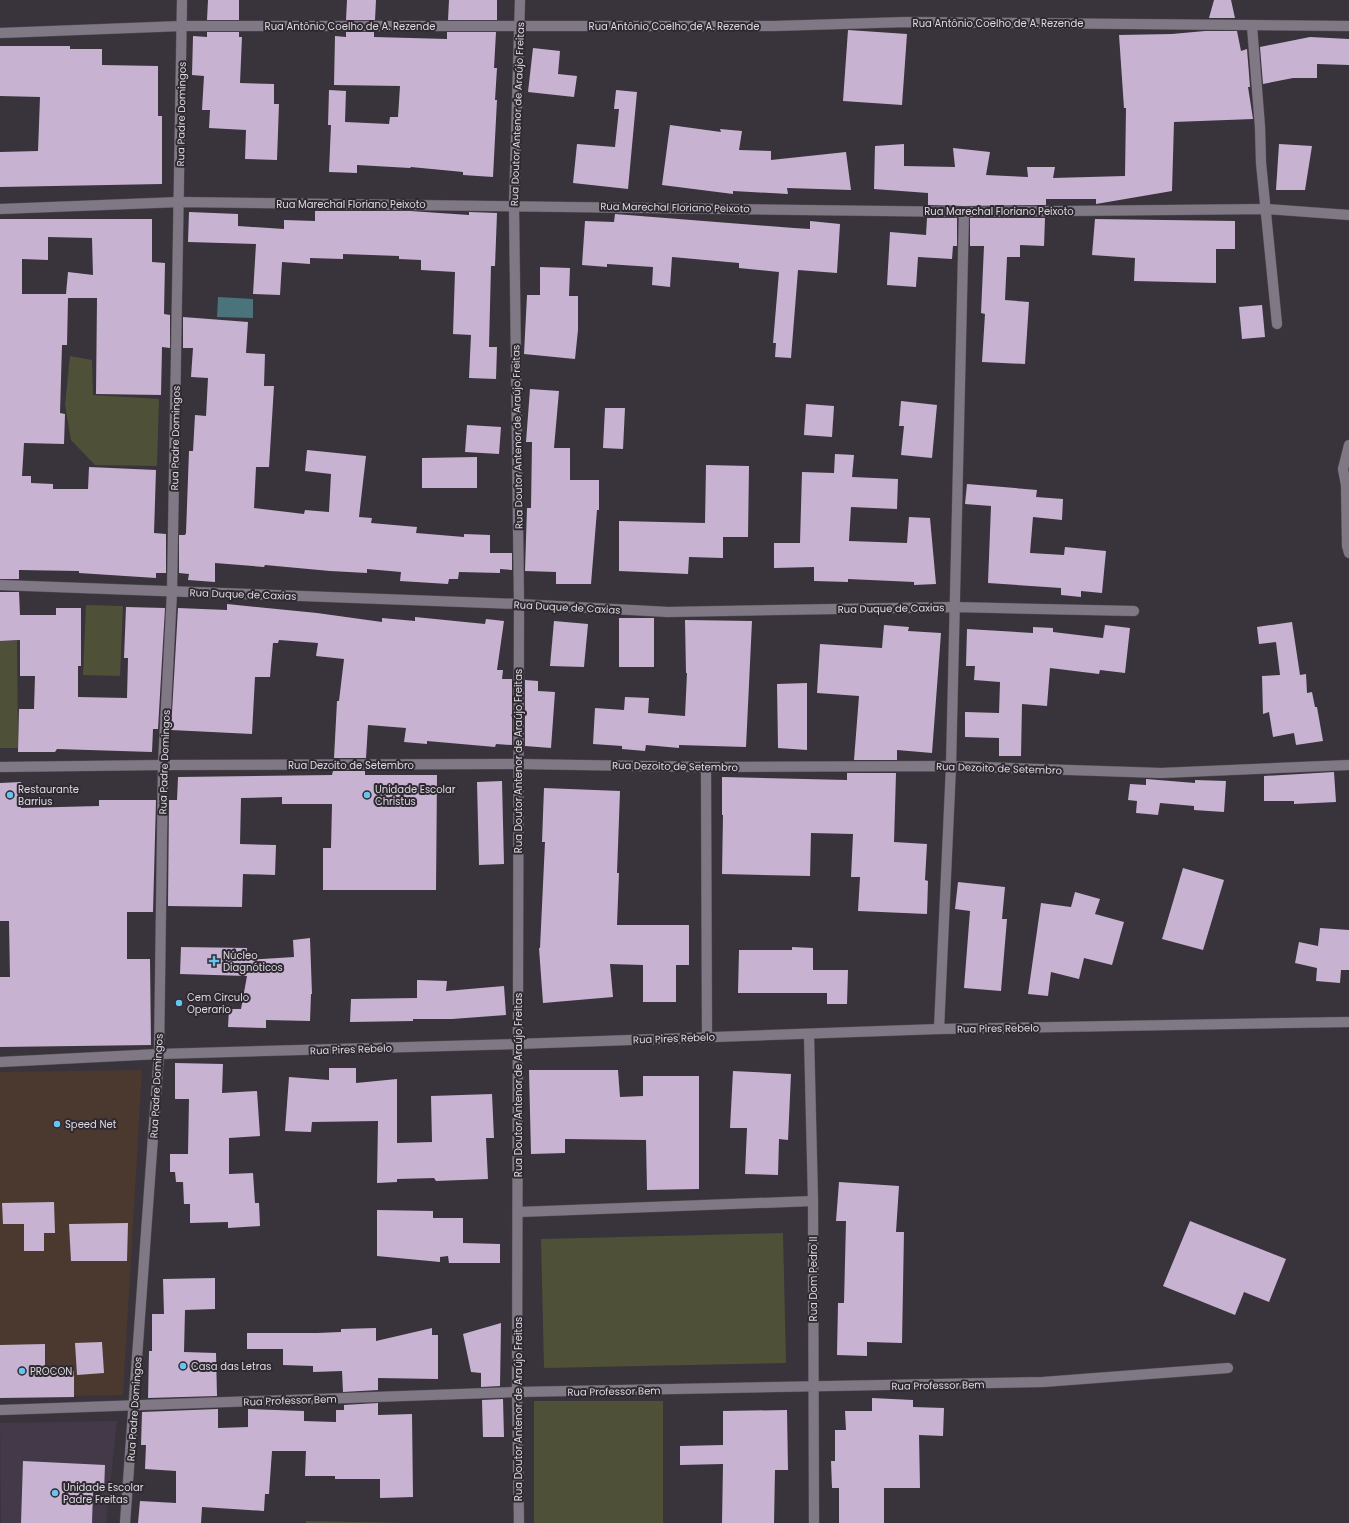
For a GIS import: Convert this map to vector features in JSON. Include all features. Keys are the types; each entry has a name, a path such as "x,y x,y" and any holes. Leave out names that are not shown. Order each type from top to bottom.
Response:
{"street":[{"name":"Rua Padre Domingos","path":"125,1523 159,1054 163,765 172,592 180,202 182,0"},
{"name":"Rua Doutor Antenor de Araújo Freitas","path":"519,1523 517,1392 519,1212 517,1044 518,604 514,205 520,0"},
{"name":"Rua Antônio Coelho de A. Rezende","path":"0,33 182,26 774,26 908,22 1349,26"},
{"path":"1252,26 1260,127 1261,163 1277,324"},
{"name":"Rua Marechal Floriano Peixoto","path":"0,209 180,202 514,205 964,212 1266,210 1349,215"},
{"path":"939,1029 951,766 964,212"},
{"path":"1349,445 1342,470 1346,485 1347,546 1349,553"},
{"name":"Rua Duque de Caxias","path":"0,585 518,604 668,612 954,607 1134,611"},
{"name":"Rua Dezoito de Setembro","path":"0,767 517,764 706,767 951,766 1161,773 1349,765"},
{"path":"706,767 707,1036"},
{"name":"Rua Pires Rebelo","path":"0,1062 159,1054 517,1044 707,1036 809,1035 939,1029 1349,1022"},
{"name":"Rua Dom Pedro II","path":"809,1035 813,1200 814,1523"},
{"path":"519,1212 813,1200"},
{"name":"Rua Professor Bem","path":"0,1410 517,1392 1043,1382 1228,1368"}],"shaded area":[{"path":"142,1070 123,1395 0,1397 0,1072"},
{"name":"Unidade Escolar Padre Freitas","path":"117,1421 106,1523 1,1523 0,1423"}],"green space":[{"path":"70,356 92,360 93,395 159,399 157,466 95,465 71,440 65,405"},
{"path":"86,605 123,606 120,676 83,675"},
{"path":"0,641 17,641 18,748 0,748"},
{"path":"783,1233 786,1363 544,1368 541,1239"},
{"path":"534,1401 663,1401 663,1523 534,1523"},
{"path":"306,1521 405,1523 306,1523"}],"water":[{"path":"218,297 253,299 253,318 217,317"}],"building":[{"path":"208,0 239,0 239,20 207,20"},
{"path":"347,0 376,0 375,20 346,20"},
{"path":"449,0 497,0 497,20 448,20"},
{"path":"1214,0 1231,0 1235,18 1209,18"},
{"path":"848,30 907,34 902,105 843,101"},
{"path":"1205,31 1237,31 1241,51 1247,49 1250,87 1248,87 1253,119 1174,122 1172,191 1096,204 1096,199 1046,199 1046,205 964,206 928,205 928,193 874,189 875,146 904,144 904,166 955,167 953,148 990,152 986,175 1028,177 1027,167 1055,167 1053,178 1125,176 1126,108 1124,108 1119,35 1172,34"},
{"path":"207,32 239,32 239,37 242,37 240,83 274,84 274,104 279,104 277,160 245,159 246,130 209,128 210,110 202,110 204,76 192,75 193,36 207,37"},
{"path":"346,32 374,32 374,37 447,39 447,32 496,32 494,68 497,68 495,100 497,100 493,177 463,175 463,172 411,167 357,165 357,173 329,172 331,125 328,125 329,90 346,91 345,122 389,124 390,117 398,117 400,86 334,85 335,36 346,37"},
{"path":"1310,37 1349,39 1349,65 1317,64 1317,78 1293,78 1263,84 1260,47"},
{"path":"0,46 70,46 70,49 102,49 102,65 158,66 158,116 162,116 162,184 0,187 0,152 38,151 40,97 0,96"},
{"path":"533,48 560,51 558,74 577,76 574,97 528,92"},
{"path":"616,90 637,92 628,189 573,183 577,144 615,147 619,109 614,109"},
{"path":"670,125 721,132 720,129 742,131 739,150 771,151 771,160 846,152 851,190 787,188 788,194 733,191 733,194 662,185"},
{"path":"1279,144 1312,146 1305,190 1276,190"},
{"path":"315,211 410,211 469,215 469,212 497,213 495,266 491,266 489,347 497,347 496,379 469,378 471,335 453,334 455,272 421,270 421,260 399,259 399,256 343,254 343,259 310,258 310,264 282,262 280,295 253,294 256,244 188,242 189,212 238,214 238,226 284,229 284,220 315,221"},
{"path":"615,214 810,229 810,221 840,224 837,273 798,270 791,358 775,357 776,343 773,343 779,272 739,268 739,263 672,257 670,287 652,285 653,267 607,264 607,267 582,265 585,221 614,222"},
{"path":"927,218 957,218 957,246 953,246 952,259 918,257 916,287 887,285 890,232 926,235"},
{"path":"970,218 1045,218 1044,246 1020,245 1020,257 1007,257 1005,300 1029,302 1025,364 982,362 985,314 981,313 984,246 970,246"},
{"path":"0,219 152,219 152,262 165,263 164,314 170,315 170,348 162,347 161,395 96,394 97,298 68,298 67,345 62,345 60,413 65,414 64,444 24,443 22,476 31,476 31,483 53,484 53,489 88,489 89,467 156,470 154,533 166,534 166,573 156,573 156,578 79,573 79,571 19,570 19,579 0,579","holes":["48,237 92,238 93,275 68,272 66,294 22,294 22,259 48,260"]},
{"path":"1095,219 1235,221 1235,249 1216,249 1216,283 1134,281 1135,258 1092,255"},
{"path":"540,267 570,268 569,296 578,296 578,330 575,359 524,354 527,295 540,295"},
{"path":"1262,305 1265,337 1242,339 1239,307"},
{"path":"183,317 248,322 246,353 265,354 264,386 274,386 269,467 256,467 254,508 304,514 305,510 329,512 331,474 305,471 307,450 366,456 359,517 372,518 371,523 417,527 416,533 464,537 464,534 490,535 490,553 512,553 512,570 500,569 500,573 459,572 458,579 449,579 448,584 400,581 401,572 367,569 367,573 265,565 264,567 215,563 215,582 188,580 189,574 179,573 179,535 185,535 186,533 189,451 193,451 195,415 206,416 208,378 191,377 193,348 183,348"},
{"path":"530,389 559,391 554,448 570,448 570,480 599,480 599,510 597,510 591,584 556,584 556,572 525,571 527,508 531,508 532,442 526,442"},
{"path":"901,401 937,405 932,458 901,455 904,426 899,426"},
{"path":"806,404 834,406 832,437 804,435"},
{"path":"605,408 625,408 623,449 603,448"},
{"path":"467,425 501,427 499,454 465,452"},
{"path":"835,454 854,455 852,477 898,479 897,509 851,507 849,541 907,543 909,517 930,518 936,584 914,585 914,582 848,579 848,582 814,581 814,567 774,568 774,543 800,543 802,472 834,473"},
{"path":"477,457 477,488 422,488 422,458"},
{"path":"706,465 749,466 748,537 723,537 723,558 689,557 688,574 619,571 619,521 705,523"},
{"path":"967,484 1037,490 1036,497 1063,499 1062,520 1033,517 1030,553 1064,555 1065,547 1106,551 1102,593 1081,591 1081,597 1061,595 1061,588 988,583 991,506 965,504"},
{"path":"0,592 19,592 20,615 56,615 56,608 81,608 81,666 78,666 78,697 127,698 128,658 124,658 126,607 165,608 158,729 153,729 152,752 57,749 55,752 18,752 19,709 34,709 35,676 20,676 20,640 0,641"},
{"path":"227,604 317,613 382,622 382,618 415,621 415,617 485,624 486,619 504,621 497,670 503,670 502,679 512,679 512,745 496,744 495,747 427,741 427,744 404,742 406,728 368,725 366,758 334,758 337,701 339,701 344,659 316,656 318,643 279,640 278,643 273,643 270,677 255,677 252,734 171,730 178,608 227,610"},
{"path":"619,618 654,618 654,667 619,667"},
{"path":"685,620 752,621 746,747 679,745 679,748 646,745 645,751 622,749 622,746 593,744 595,708 624,710 625,697 649,698 648,713 685,716 687,673"},
{"path":"554,621 588,624 584,667 550,666"},
{"path":"1292,622 1300,675 1306,674 1307,693 1312,692 1315,707 1317,707 1323,741 1296,745 1294,733 1273,737 1269,712 1263,714 1262,676 1280,675 1276,642 1259,644 1257,627"},
{"path":"884,625 909,627 908,631 941,633 932,753 897,750 897,760 854,760 859,696 817,693 820,644 882,648"},
{"path":"1105,625 1130,628 1125,673 1100,670 1099,674 1050,668 1047,706 1022,704 1021,756 999,756 999,738 965,737 965,712 999,713 1000,682 974,680 975,666 966,666 967,629 1033,633 1033,627 1053,628 1053,632 1103,638"},
{"path":"525,680 538,681 538,691 555,692 551,748 525,746"},
{"path":"807,683 807,750 778,748 777,684"},
{"path":"333,771 365,771 365,775 437,775 436,890 323,890 323,848 331,848 332,804 282,804 282,797 241,798 240,844 276,845 275,875 243,874 242,907 168,906 169,800 177,800 178,777 332,775"},
{"path":"1334,772 1336,802 1294,804 1294,801 1264,801 1264,776"},
{"path":"847,773 896,773 894,842 927,844 925,880 928,881 927,914 858,911 860,877 851,877 853,834 811,833 810,876 722,874 722,777 847,780"},
{"path":"1146,779 1195,783 1195,780 1226,781 1224,812 1194,810 1194,806 1160,803 1158,815 1136,813 1137,801 1128,800 1130,784 1146,785"},
{"path":"502,781 504,864 479,865 477,782"},
{"path":"21,782 21,808 99,806 99,800 156,800 153,912 127,912 127,959 150,959 151,1045 0,1047 0,977 10,977 9,921 0,921 0,783"},
{"path":"544,788 620,791 617,925 689,925 689,965 676,965 676,1002 643,1002 643,965 610,964 613,997 543,1003 539,948 545,842 542,842"},
{"path":"1183,868 1224,880 1203,950 1162,939"},
{"path":"958,882 1005,887 1002,919 1007,919 1001,991 964,988 970,911 955,909"},
{"path":"1075,892 1100,899 1095,914 1124,922 1112,965 1084,958 1079,979 1051,972 1048,996 1028,994 1041,903 1071,907"},
{"path":"1320,928 1349,930 1349,970 1341,970 1340,983 1316,981 1317,968 1295,963 1299,942 1318,946"},
{"path":"310,938 312,994 310,1021 266,1020 266,1028 228,1027 229,1009 241,1009 247,976 180,974 181,947 247,948 246,960 294,957 293,940"},
{"path":"792,947 813,948 813,970 848,970 847,1004 827,1004 827,993 738,993 739,950 792,950"},
{"path":"417,980 447,981 446,991 504,986 506,1015 452,1019 413,1019 413,1021 350,1022 351,999 417,998"},
{"path":"175,1063 223,1064 222,1093 257,1091 260,1136 229,1138 229,1174 253,1173 255,1203 259,1203 260,1226 228,1228 228,1222 190,1223 190,1204 184,1204 183,1182 176,1182 175,1172 170,1172 170,1154 188,1154 189,1099 175,1099"},
{"path":"329,1068 356,1068 356,1083 397,1079 397,1143 432,1142 431,1096 492,1094 494,1138 486,1138 488,1179 436,1181 434,1178 397,1179 397,1182 377,1183 378,1121 312,1122 311,1132 285,1131 289,1077 329,1080"},
{"path":"529,1070 618,1070 620,1097 643,1096 643,1076 699,1076 699,1189 647,1190 646,1140 565,1139 565,1153 531,1154"},
{"path":"733,1071 791,1074 788,1140 779,1139 778,1175 745,1174 747,1128 730,1128"},
{"path":"839,1182 899,1186 896,1232 904,1232 902,1343 867,1342 867,1356 837,1355 838,1303 844,1303 846,1221 836,1221"},
{"path":"54,1202 55,1233 44,1233 44,1251 24,1251 24,1224 3,1224 2,1203"},
{"path":"377,1210 433,1211 433,1218 463,1218 463,1243 500,1244 500,1263 449,1263 448,1256 440,1257 440,1262 377,1256"},
{"path":"1190,1221 1286,1259 1269,1302 1244,1292 1235,1315 1163,1286"},
{"path":"128,1223 127,1261 71,1261 69,1224"},
{"path":"215,1278 215,1309 185,1310 184,1352 216,1353 217,1396 148,1398 149,1351 152,1351 152,1314 164,1314 163,1279"},
{"path":"501,1323 500,1386 481,1387 481,1373 471,1372 463,1334"},
{"path":"376,1328 376,1341 432,1328 432,1335 438,1335 438,1379 378,1378 378,1390 343,1392 342,1371 313,1372 313,1366 283,1365 283,1349 247,1349 247,1333 317,1333 341,1332 341,1329"},
{"path":"102,1342 104,1373 77,1375 75,1343"},
{"name":"PROCON","path":"45,1344 45,1371 74,1371 74,1397 0,1398 0,1345"},
{"path":"872,1398 913,1400 913,1407 944,1408 943,1436 919,1435 920,1488 884,1488 884,1523 839,1523 839,1488 832,1488 831,1461 835,1461 835,1430 846,1430 845,1411 872,1411"},
{"path":"503,1399 504,1437 483,1437 482,1400"},
{"path":"378,1403 378,1415 412,1414 413,1497 380,1498 380,1479 335,1479 335,1476 305,1476 306,1451 272,1451 269,1494 265,1494 264,1511 202,1507 201,1523 138,1523 140,1501 176,1503 176,1471 145,1469 146,1445 141,1445 142,1412 218,1409 218,1428 248,1427 248,1409 304,1411 304,1421 336,1422 336,1410 344,1410 344,1405"},
{"path":"787,1410 788,1470 775,1470 774,1523 722,1523 723,1464 680,1465 680,1446 723,1445 723,1411"},
{"path":"23,1461 105,1465 104,1492 93,1491 92,1523 21,1523"}],"place":[{"name":"Restaurante Barrius","path":"10,795"},
{"name":"Unidade Escolar Christus","path":"367,795"},
{"name":"Núcleo Diagnóticos","path":"214,961"},
{"name":"Cem Circulo Operario","path":"179,1003"},
{"name":"Speed Net","path":"57,1124"},
{"name":"Casa das Letras","path":"183,1366"},
{"name":"PROCON","path":"22,1371"},
{"name":"Unidade Escolar Padre Freitas","path":"55,1493"}]}
